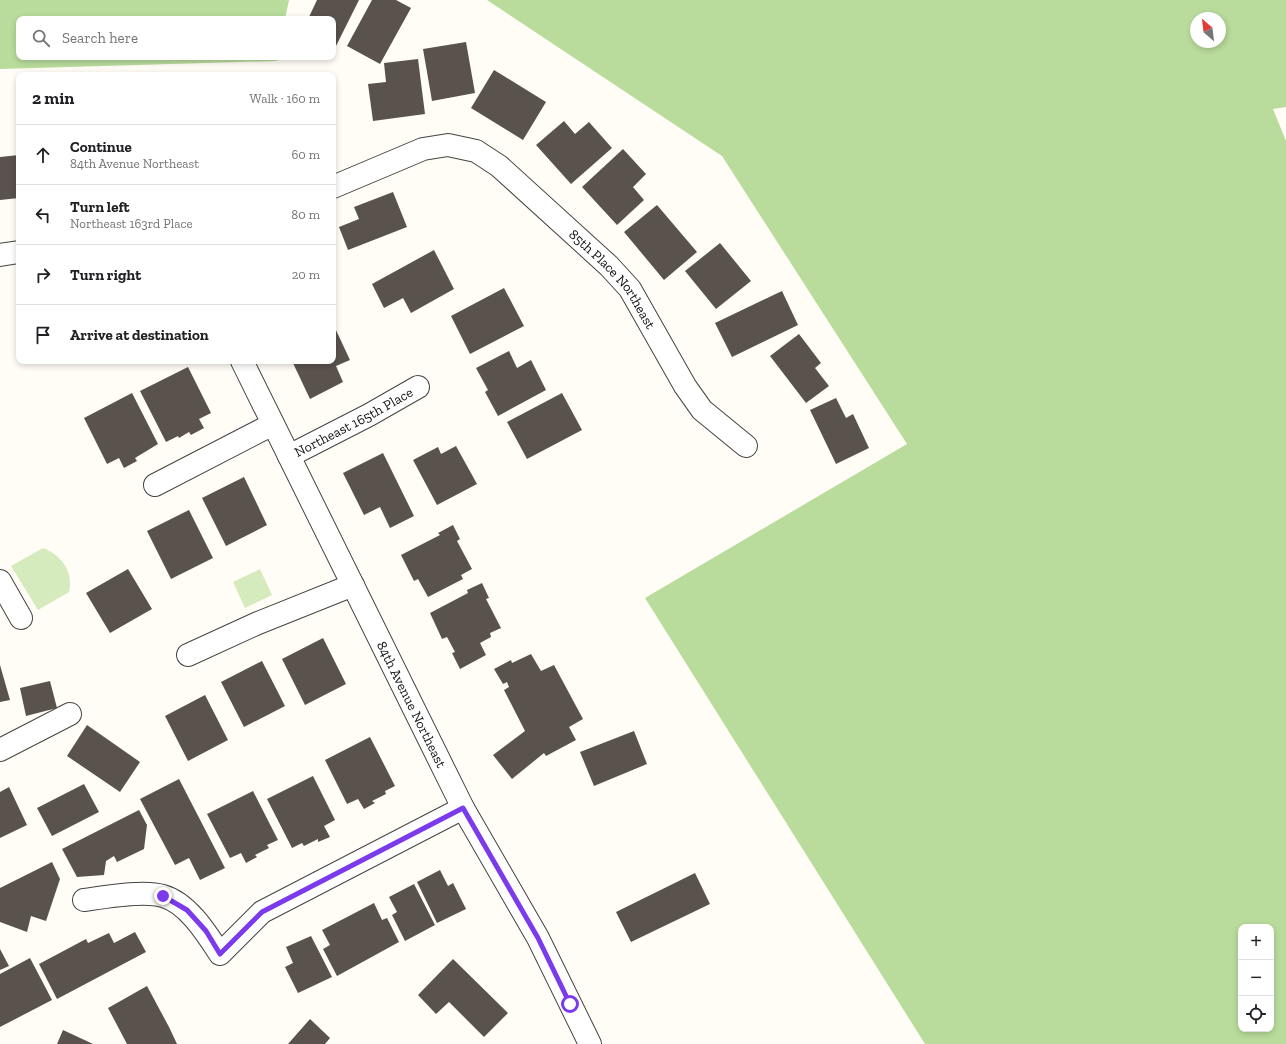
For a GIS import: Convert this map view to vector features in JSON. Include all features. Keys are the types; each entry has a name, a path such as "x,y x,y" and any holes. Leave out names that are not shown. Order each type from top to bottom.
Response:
{"street":[{"name":"85th Place Northeast","path":"336,186 423,149 448,145 476,151 499,166 609,266 630,289 685,386 702,410 746,446"},
{"path":"0,256 16,253"},
{"name":"84th Avenue Northeast","path":"243,364 463,808 538,938 590,1044"},
{"name":"Northeast 165th Place","path":"289,456 369,415 418,387"},
{"path":"155,485 273,424"},
{"path":"0,581 22,618"},
{"path":"188,655 258,623 353,585"},
{"path":"0,750 70,714"},
{"path":"84,900 131,894 163,896 187,910 206,931 220,954 262,912 463,808"}],"green space":[{"path":"0,0 289,0 286,16 16,16 16,60 277,61 0,69"},
{"path":"487,0 1286,0 1286,107 1273,109 1286,141 1286,1044 925,1044 645,598 907,444 722,156"},
{"path":"43,548 56,555 61,560 68,572 70,585 69,592 38,610 11,566"},
{"path":"260,569 272,595 245,608 233,582"}],"building":[{"path":"317,0 359,0 336,46 336,16 309,16"},
{"path":"372,0 396,0 411,8 380,64 347,46"},
{"path":"466,42 475,93 432,101 423,49"},
{"path":"418,59 425,114 373,121 368,84 386,82 384,63"},
{"path":"494,70 546,102 523,140 471,108"},
{"path":"564,121 575,134 589,122 612,148 571,184 536,145"},
{"path":"623,149 646,174 633,187 644,200 617,225 582,187"},
{"path":"16,155 16,198 0,200 0,157"},
{"path":"393,192 407,227 348,250 339,227 359,219 354,207"},
{"path":"657,205 697,252 664,280 624,232"},
{"path":"720,243 751,281 716,309 685,271"},
{"path":"434,250 454,289 411,313 403,298 384,308 372,284"},
{"path":"504,288 524,326 470,354 451,316"},
{"path":"782,291 798,325 732,357 715,323"},
{"path":"336,330 350,360 336,366 343,382 310,399 293,364 336,364"},
{"path":"799,334 821,363 815,368 829,386 806,403 770,356"},
{"path":"509,351 517,368 531,360 546,390 498,416 485,392 488,390 476,368"},
{"path":"188,367 211,413 199,419 204,428 191,435 189,432 179,438 178,436 166,442 140,391"},
{"path":"132,393 158,444 135,458 137,461 124,468 119,458 107,464 84,418"},
{"path":"562,393 582,430 527,459 507,422"},
{"path":"836,398 846,418 853,414 869,448 836,464 810,410"},
{"path":"456,446 477,484 437,505 413,460 438,447 441,454"},
{"path":"383,453 414,516 390,528 380,507 364,515 343,473"},
{"path":"244,477 267,525 226,546 202,498"},
{"path":"189,510 213,558 171,579 147,531"},
{"path":"453,525 460,539 457,541 472,569 461,575 463,579 428,597 418,579 414,581 401,555 440,535 438,533"},
{"path":"128,569 152,609 110,633 86,593"},
{"path":"482,583 489,598 486,599 501,628 490,633 491,637 480,643 486,655 460,669 452,653 455,652 447,637 442,639 430,613 468,593 467,590"},
{"path":"323,638 346,684 305,705 282,659"},
{"path":"531,654 541,671 554,665 583,719 569,727 576,740 546,756 544,753 512,779 493,755 525,731 504,690 509,687 507,682 503,684 494,669 511,660 512,663"},
{"path":"262,661 285,706 244,727 221,682"},
{"path":"0,665 10,700 0,702"},
{"path":"50,681 57,708 26,716 20,688"},
{"path":"205,695 228,740 188,761 165,716"},
{"path":"87,725 140,762 120,792 67,756"},
{"path":"634,731 647,764 594,786 580,752"},
{"path":"370,737 395,786 385,791 386,794 372,801 375,803 364,809 358,799 347,804 325,760"},
{"path":"313,776 335,820 324,826 330,837 318,842 318,839 304,846 302,843 292,848 267,799"},
{"path":"179,779 225,868 200,880 189,858 175,865 140,799"},
{"path":"84,784 99,812 52,836 37,808"},
{"path":"9,787 27,825 0,838 0,792"},
{"path":"253,791 278,840 267,845 269,848 255,855 257,857 246,863 241,853 230,858 207,814"},
{"path":"139,810 147,825 144,849 117,862 114,856 106,861 104,875 77,877 62,849"},
{"path":"52,862 60,879 46,921 31,916 27,932 0,922 0,888"},
{"path":"440,870 448,886 453,883 466,909 437,923 417,882"},
{"path":"695,873 710,904 631,942 616,912"},
{"path":"414,884 435,925 405,941 392,915 397,912 389,897"},
{"path":"374,903 382,920 387,918 399,942 337,976 323,949 330,945 322,930"},
{"path":"135,932 146,952 57,999 39,964 86,939 88,943 109,933 114,943"},
{"path":"311,936 332,977 298,993 285,967 293,963 286,947"},
{"path":"0,949 9,966 0,970"},
{"path":"30,958 52,1000 0,1027 0,974"},
{"path":"453,959 508,1013 484,1037 449,1002 436,1014 418,995"},
{"path":"147,986 177,1044 127,1044 108,1008"},
{"path":"310,1019 330,1038 325,1044 288,1044"},
{"path":"63,1030 93,1044 57,1044"}],"route":[{"path":"163,896 187,910 206,931 220,954 262,912 463,808 538,938 570,1004"}]}
